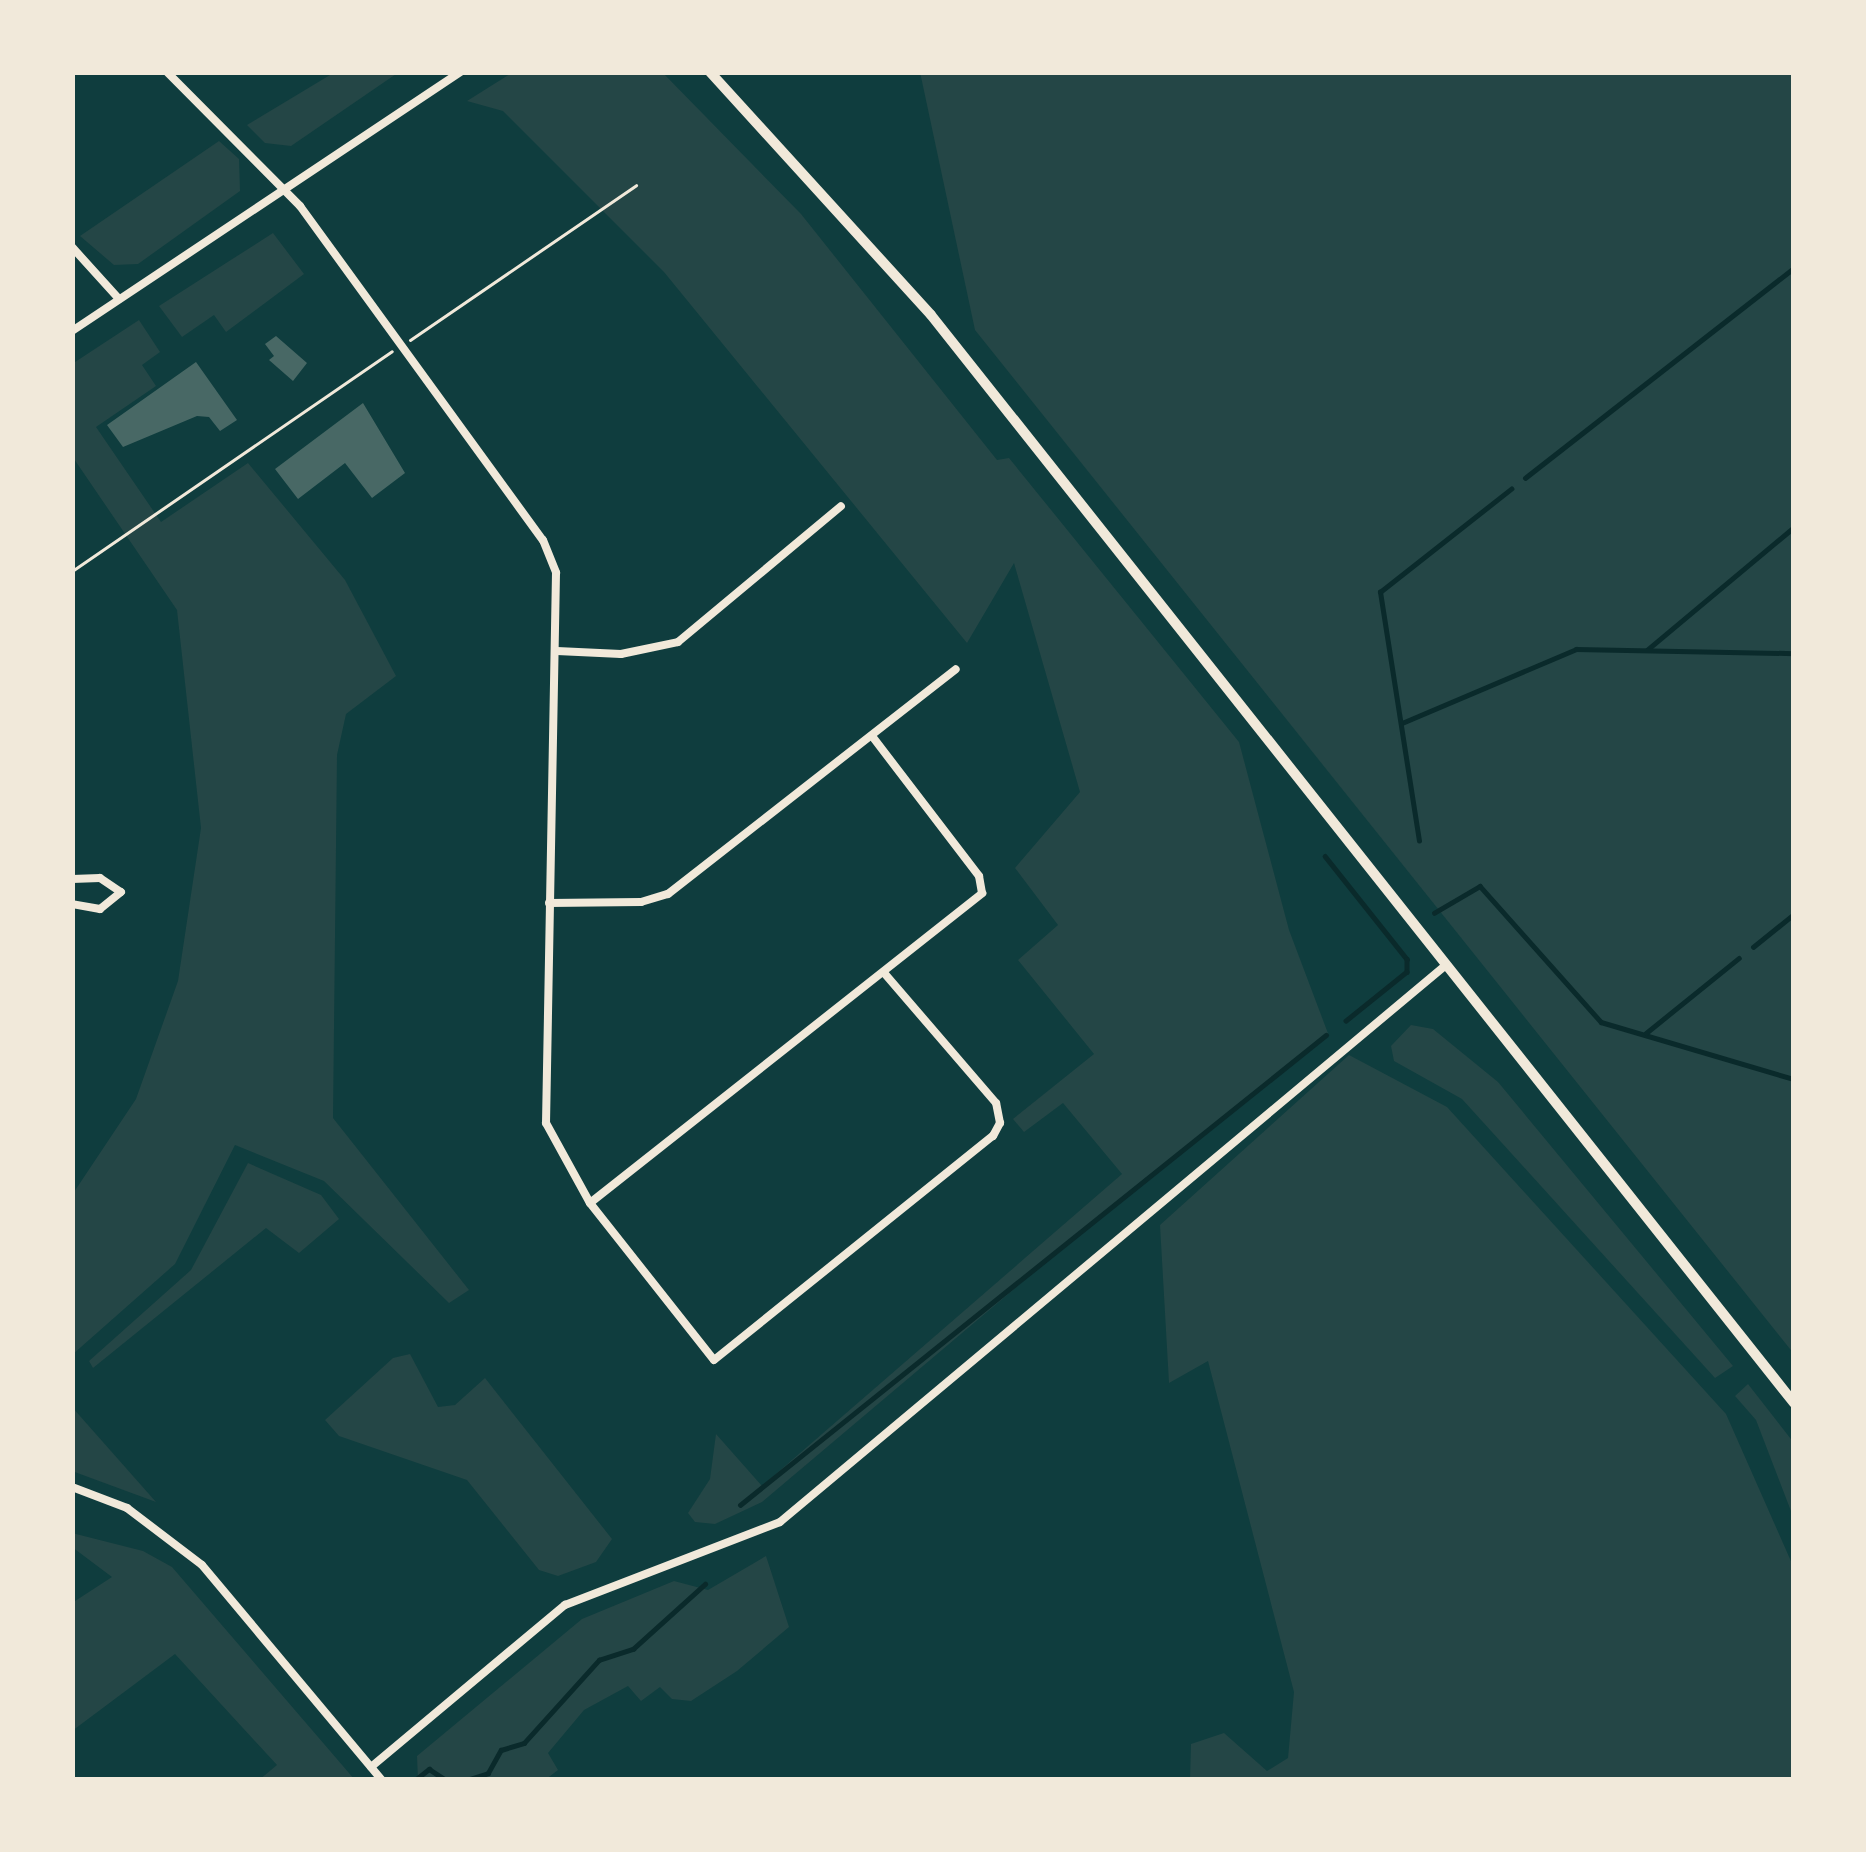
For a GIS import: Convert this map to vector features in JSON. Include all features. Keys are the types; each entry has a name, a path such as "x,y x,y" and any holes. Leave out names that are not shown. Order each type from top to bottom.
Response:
{"street":[{"path":"167,72 285,189 543,540 556,573 557,651 546,1123 590,1203 701,1350 714,1360 729,1355 993,1136 1000,1123 996,1103 885,974"},
{"path":"72,331 460,72"},
{"path":"710,72 931,315 1794,1403"},
{"path":"72,247 119,299"},
{"path":"557,651 621,654 678,642 841,506"},
{"path":"549,902 640,902 668,894 956,669"},
{"path":"590,1203 982,893 980,876 872,736"},
{"path":"72,879 100,878 121,892 100,909 72,904"},
{"path":"371,1767 565,1605 780,1522 1447,964"},
{"path":"72,1487 127,1508 202,1564 382,1780"}],"path":[{"path":"72,571 636,184"}],"shaded area":[{"path":"335,72 399,72 291,146 265,143 247,125"},
{"path":"513,72 662,72 801,214 997,460 1009,458 1239,742 1289,930 1329,1036 1143,1180 762,1502 715,1524 695,1522 688,1513 710,1479 716,1434 762,1486 1122,1174 1063,1103 1024,1132 1013,1119 1094,1054 1018,960 1058,925 1015,868 1080,792 1014,563 967,643 664,272 503,111 467,101"},
{"path":"920,72 1794,72 1794,1354 975,330"},
{"path":"219,141 239,159 240,191 138,264 114,265 80,236"},
{"path":"273,233 304,274 226,332 214,315 182,337 159,306"},
{"path":"139,320 160,352 142,365 156,386 96,427 161,522 248,463 345,580 396,676 346,714 337,755 333,1118 469,1290 449,1303 324,1181 235,1145 175,1264 72,1355 72,1195 136,1099 178,981 201,828 177,610 72,456 72,364"},
{"path":"1411,1025 1433,1029 1498,1082 1733,1366 1715,1378 1462,1099 1394,1061 1391,1046"},
{"path":"1349,1055 1447,1107 1726,1414 1794,1568 1794,1780 1190,1780 1191,1744 1224,1733 1267,1771 1288,1758 1294,1692 1208,1361 1169,1383 1160,1225"},
{"path":"248,1163 321,1195 339,1219 299,1253 266,1228 93,1368 89,1361 191,1270"},
{"path":"410,1354 438,1407 455,1405 485,1378 612,1539 596,1562 558,1576 539,1570 467,1480 339,1436 325,1420 393,1358"},
{"path":"1748,1384 1794,1443 1794,1519 1756,1420 1735,1396"},
{"path":"72,1407 156,1502 72,1471"},
{"path":"72,1533 143,1551 172,1567 355,1780 259,1780 277,1765 175,1654 72,1731 72,1603 112,1577 72,1547"},
{"path":"766,1556 789,1627 737,1671 691,1701 672,1699 660,1687 641,1701 628,1686 584,1710 548,1753 558,1770 545,1780 418,1780 417,1756 582,1619 674,1581 708,1590"}],"building":[{"path":"276,336 307,363 293,381 269,360 274,356 265,344"},
{"path":"196,362 237,420 220,431 209,417 197,416 123,447 107,425"},
{"path":"363,403 405,473 372,498 345,463 298,499 275,469"}],"waterway":[{"path":"1525,478 1794,268"},
{"path":"1419,841 1380,592 1511,489"},
{"path":"1647,650 1794,527"},
{"path":"1402,723 1576,649 1794,653"},
{"path":"1325,856 1407,959 1407,972 1346,1021"},
{"path":"1434,913 1480,886 1601,1022 1794,1079"},
{"path":"1753,947 1794,914"},
{"path":"1646,1033 1739,958"},
{"path":"740,1505 1326,1035"},
{"path":"467,1780 488,1773 501,1750 524,1743 599,1660 633,1649 705,1584"},
{"path":"415,1780 429,1769 446,1780"}]}
